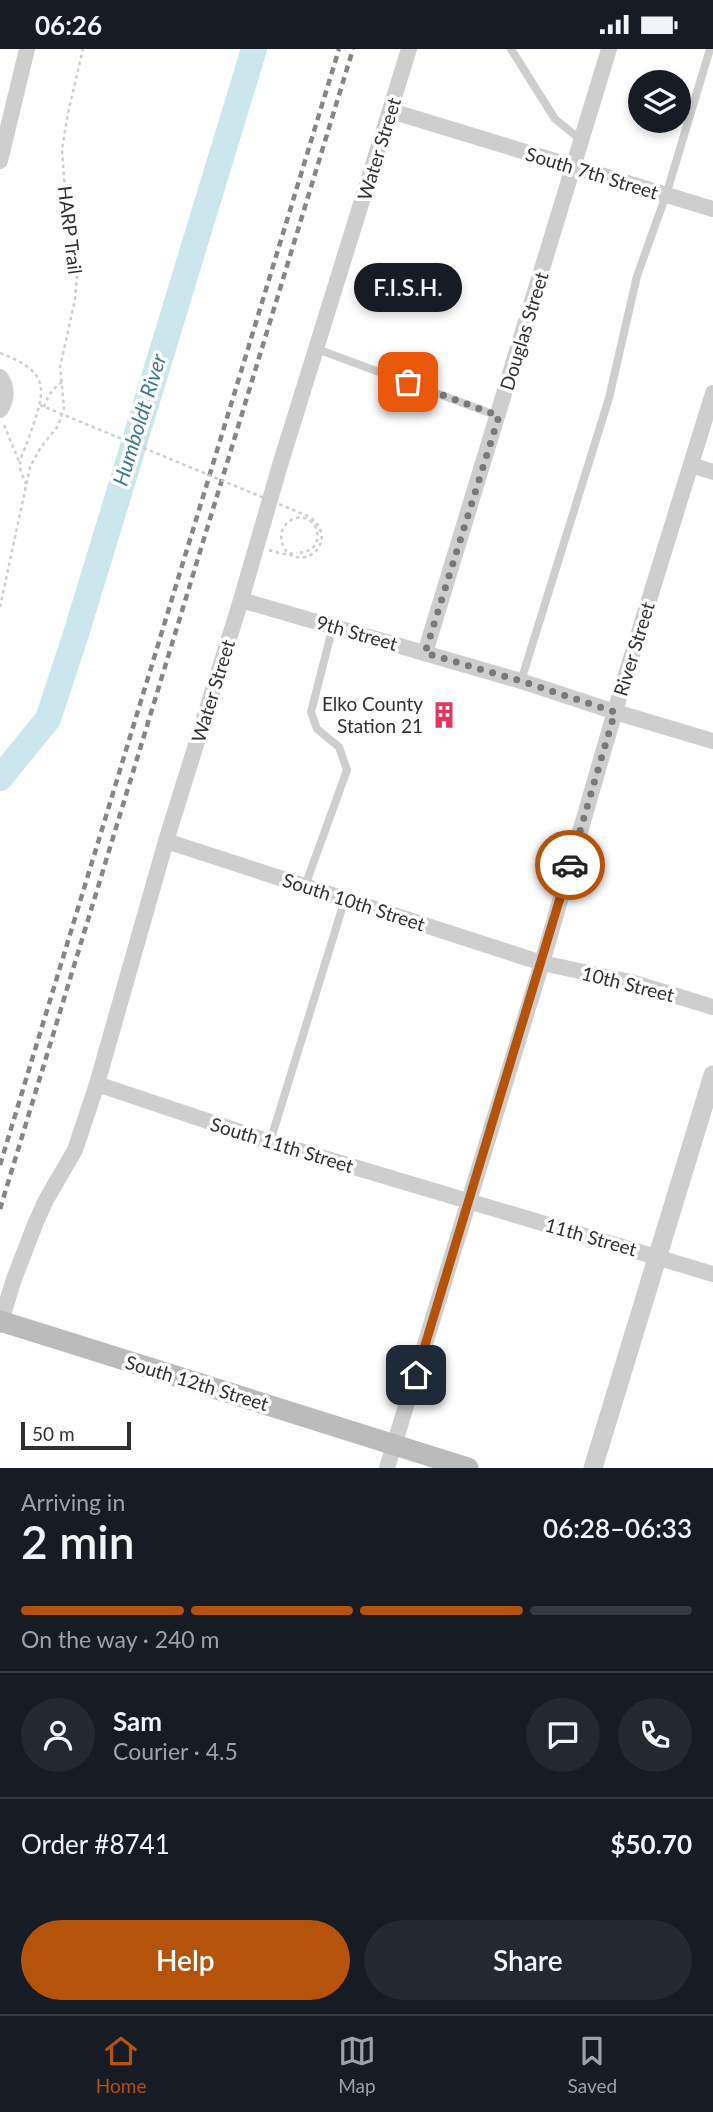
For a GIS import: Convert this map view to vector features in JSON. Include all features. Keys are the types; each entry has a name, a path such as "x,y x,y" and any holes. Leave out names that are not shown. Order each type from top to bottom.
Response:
{"main road":[{"name":"South 12th Street","path":"0,1323 468,1468"}],"street":[{"path":"0,162 27,49"},
{"name":"Water Street","path":"0,1323 31,1233 46,1200 75,1150 97,1084 166,841 409,49"},
{"name":"Douglas Street","path":"425,653 609,49"},
{"name":"South 7th Street","path":"391,111 713,209"},
{"path":"0,410 3,405 3,384"},
{"name":"River Street","path":"387,1468 713,393"},
{"path":"691,465 713,472"},
{"name":"9th Street","path":"241,600 521,681 615,712 712,738"},
{"name":"South 10th Street","path":"166,841 542,963"},
{"name":"10th Street","path":"542,963 631,982 713,1007"},
{"path":"593,1468 713,1075"},
{"name":"South 11th Street","path":"97,1084 270,1142 468,1202"},
{"name":"11th Street","path":"468,1202 713,1274"}],"lane":[{"path":"511,49 555,119 581,140"},
{"path":"521,681 609,398 637,276 666,195 710,49"},
{"path":"317,349 499,416"},
{"path":"305,886 347,770 339,747 317,729 311,712 333,626"},
{"path":"270,1142 345,899"}],"path":[{"name":"HARP Trail","path":"0,607 26,484 35,456 58,426 64,408 61,356 78,277 62,149 83,49"},
{"path":"0,353 24,362 33,369 39,379 42,406"},
{"path":"20,464 42,406 55,387 62,382"},
{"path":"42,406 317,522 322,537 318,549 312,554 304,557 290,555 282,543 282,529 286,523 299,518 308,520 317,530 314,547 309,551 297,553 282,554 269,550"},
{"path":"0,417 26,484"}],"waterway":[{"name":"Humboldt River","path":"0,778 48,719 254,49"}],"railway":[{"path":"0,1165 339,49"},
{"path":"0,1209 353,49"}],"way so far":[{"path":"408,382 499,416 425,653 615,712 570,865"}],"place":[{"name":"F.I.S.H.","path":"408,382"},
{"name":"Elko County Station 21","path":"444,715"}],"route":[{"path":"416,1375 570,865"}]}
